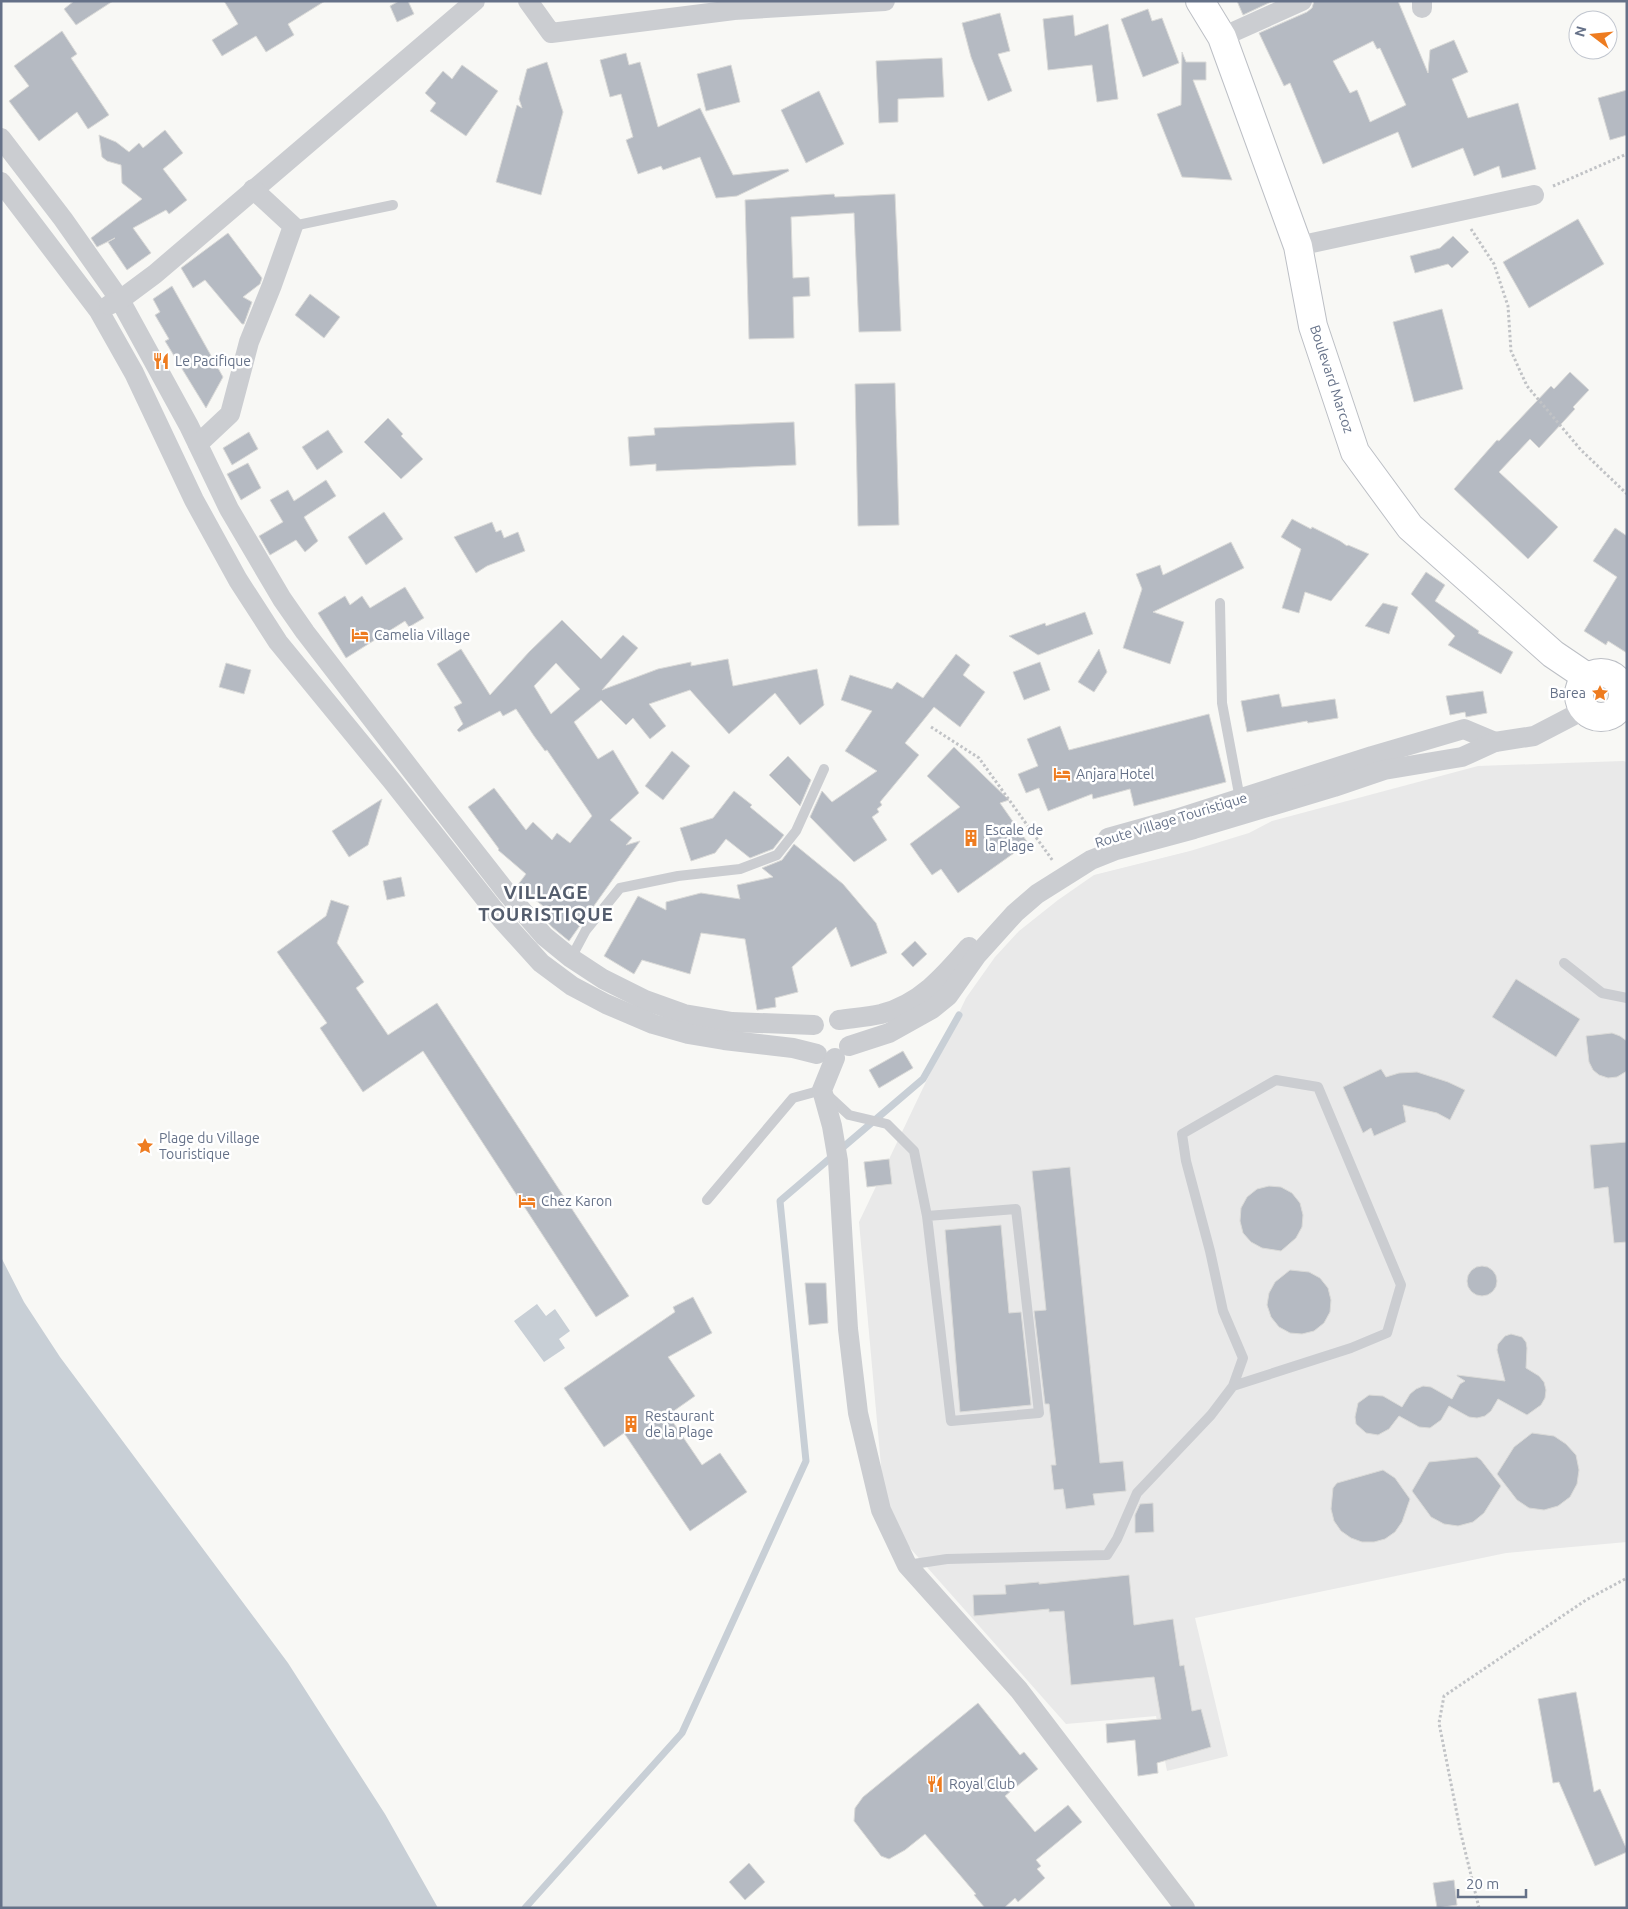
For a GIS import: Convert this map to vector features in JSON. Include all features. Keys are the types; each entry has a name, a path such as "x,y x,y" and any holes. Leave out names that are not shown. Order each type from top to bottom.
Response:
{"main road":[{"name":"Boulevard Marcoz","path":"1200,1 1222,37 1298,246 1313,326 1355,452 1410,527 1553,654 1587,677"},
{"path":"1600,672 1614,676 1623,687 1625,702 1617,712 1606,718 1594,717 1584,710 1579,699 1580,687 1587,677 1600,672"}],"street":[{"path":"98,311 120,300 154,274 475,1"},
{"path":"528,1 551,33 732,6 886,1"},
{"path":"1222,37 1302,1"},
{"path":"1,138 63,219 120,300 198,444 229,509 282,599 305,632 507,893 544,936 571,958 603,979 637,996 684,1014 732,1022 814,1025 828,1018 839,1020 848,1028 850,1034 834,1053 822,1090 832,1126 838,1161 848,1329 858,1413 881,1510 907,1565 1019,1690 1185,1908"},
{"path":"1,182 98,311 134,373 194,500 238,580 278,642 392,781 502,920 541,964 572,986 606,1004 653,1024 688,1034 724,1040 834,1053"},
{"path":"198,444 230,414 248,342 272,285 293,226 252,189"},
{"path":"1298,246 1534,195"},
{"name":"Route Village Touristique","path":"834,1053 889,1033 932,1009 948,996 1025,887 1056,865 1086,848 1108,838 1155,832 1334,787 1384,770 1462,757 1495,742 1534,736 1584,710"},
{"name":"Route Village Touristique","path":"839,1020 882,1014 914,1000 942,978 1002,918 1091,860 1155,832 1240,799 1372,756 1464,729 1495,742"},
{"path":"814,1025 810,1038 811,1044 834,1053"}],"lane":[{"path":"293,226 393,205"},
{"path":"1220,603 1222,703 1240,799"},
{"path":"571,958 586,930 620,888 678,876 740,869 777,855 796,831 824,769"},
{"path":"1564,964 1602,993 1627,998"},
{"path":"907,1565 947,1559 1107,1555 1118,1539 1137,1493 1211,1415 1233,1386 1243,1358 1223,1312 1210,1251 1186,1160 1182,1134 1276,1080 1318,1087 1401,1285 1387,1333 1351,1348 1233,1386"},
{"path":"707,1200 793,1098 822,1090 849,1115 887,1124 914,1151 927,1216 951,1421 1039,1413 1016,1209 927,1216"}],"path":[{"path":"1534,195 1627,154"},
{"path":"1459,212 1494,264 1508,306 1511,351 1527,386 1581,450 1627,494"},
{"path":"931,727 979,758 1056,865"},
{"path":"1479,1908 1461,1834 1439,1723 1444,1696 1586,1600 1627,1578"}],"shaded area":[{"path":"1627,762 1627,1542 1506,1553 1195,1618 1228,1756 1167,1771 1156,1716 1066,1724 886,1521 859,1222 966,998 995,957 1019,931 1058,900 1094,875 1190,851 1249,833 1272,821 1478,766"},
{"path":"1,1257 24,1302 60,1357 288,1663 385,1814 438,1908 1,1908"},
{"path":"537,1304 546,1316 555,1309 570,1331 559,1339 565,1348 544,1362 514,1321"}],"building":[{"path":"74,1 113,1 76,25 64,9"},
{"path":"224,1 325,1 288,24 294,35 266,52 256,36 222,56 212,40 238,24"},
{"path":"399,1 408,1 414,14 397,22 390,6"},
{"path":"1237,1 1273,1 1243,15"},
{"path":"1314,1 1398,1 1428,73 1430,50 1454,40 1468,72 1452,79 1468,118 1518,103 1536,169 1502,178 1499,166 1474,176 1463,148 1412,168 1398,132 1323,164 1290,83 1284,86 1259,33 1312,8","holes":["1373,41 1377,49 1380,48 1406,105 1370,122 1357,90 1350,93 1333,61"]},
{"path":"1148,9 1152,21 1162,18 1179,63 1143,77 1121,19"},
{"path":"1000,13 1010,51 998,54 1012,91 988,101 971,57 962,23"},
{"path":"1073,15 1075,36 1108,24 1118,99 1097,102 1092,65 1048,70 1043,19"},
{"path":"62,31 77,54 71,58 109,115 88,129 77,112 39,141 9,101 29,86 14,66"},
{"path":"1182,52 1186,62 1206,62 1206,80 1193,80 1232,180 1182,177 1157,114 1181,105"},
{"path":"626,53 629,65 640,62 658,127 700,108 733,175 788,169 789,171 737,196 716,198 700,157 663,170 661,166 638,174 626,140 633,137 621,94 610,97 600,60"},
{"path":"942,58 944,97 898,99 898,122 879,123 876,61"},
{"path":"547,62 563,112 541,195 496,182 517,105 522,108 519,99 527,69"},
{"path":"462,65 498,91 466,136 430,111 436,103 425,93 443,71 452,79"},
{"path":"731,65 740,102 706,111 697,74"},
{"path":"1627,90 1627,135 1610,140 1598,98"},
{"path":"819,91 844,144 806,163 781,110"},
{"path":"165,130 183,153 163,169 187,200 169,214 166,210 133,228 151,253 127,270 108,242 115,238 97,247 91,238 142,199 122,183 121,165 107,161 102,157 99,135 116,142 129,152 139,143 143,148"},
{"path":"834,194 835,197 895,194 901,331 859,332 854,213 791,217 793,278 809,277 810,296 793,297 794,338 749,339 745,200"},
{"path":"1578,219 1604,264 1529,308 1503,262"},
{"path":"228,233 262,278 260,284 243,297 252,302 244,324 205,280 193,288 181,268"},
{"path":"1453,236 1469,252 1452,268 1448,264 1415,273 1410,256 1440,248"},
{"path":"172,286 223,377 206,408 165,341 169,339 155,315 160,312 153,299"},
{"path":"310,294 340,317 324,338 295,315"},
{"path":"1442,309 1463,389 1414,402 1393,322"},
{"path":"1570,372 1589,390 1573,407 1575,409 1539,448 1530,439 1499,472 1558,527 1528,559 1454,489 1497,440 1499,441 1551,386 1554,389"},
{"path":"895,383 899,525 858,526 855,384"},
{"path":"388,418 403,434 401,436 423,459 401,479 364,442"},
{"path":"794,422 796,465 656,471 656,464 630,466 628,437 655,435 654,428"},
{"path":"328,430 343,452 317,470 302,447"},
{"path":"249,432 258,449 232,465 223,448"},
{"path":"248,463 261,488 241,500 227,474"},
{"path":"326,480 336,496 304,517 318,541 305,552 296,540 270,555 259,536 283,522 270,500 288,490 294,501"},
{"path":"384,512 403,539 366,565 348,537"},
{"path":"1292,519 1311,529 1312,527 1347,546 1369,554 1331,601 1305,592 1299,613 1282,608 1301,549 1281,537"},
{"path":"492,522 496,532 501,530 504,538 518,532 525,551 487,566 476,573 454,537"},
{"path":"1615,528 1627,536 1627,653 1608,641 1606,645 1584,631 1617,577 1593,561"},
{"path":"1231,542 1244,568 1153,612 1184,622 1170,664 1123,648 1142,589 1136,574 1160,565 1163,575"},
{"path":"1426,572 1445,585 1435,601 1479,631 1478,633 1513,652 1501,674 1448,645 1455,636 1411,594"},
{"path":"405,587 424,618 409,627 405,621 346,658 318,613 345,596 350,605 362,596 370,608"},
{"path":"1383,603 1398,607 1389,634 1365,626"},
{"path":"1085,612 1093,634 1038,655 1009,636 1045,623 1046,626"},
{"path":"562,620 601,659 623,635 638,648 602,690 658,669 691,662 691,666 728,659 733,686 817,669 824,705 800,725 775,693 729,734 690,690 649,704 666,726 650,739 633,718 626,725 601,700 574,722 598,759 613,750 639,793 610,820 632,838 626,845 640,841 569,941 542,916 547,909 517,886 526,874 498,850 468,807 494,788 526,830 533,822 552,840 557,833 570,843 592,816 547,750 545,751 516,709 503,716 500,711 459,732 457,730 463,724 454,707 462,703 437,664 461,649 490,695 529,652","holes":["556,663 580,689 551,714 534,686"]},
{"path":"1099,649 1107,672 1094,692 1078,682"},
{"path":"956,654 970,665 963,675 985,692 960,727 934,707 905,743 919,755 880,802 882,805 877,809 879,812 872,817 887,840 854,862 810,817 822,791 832,802 877,771 845,751 872,711 841,700 850,675 892,689 897,682 923,698"},
{"path":"1040,662 1050,690 1024,700 1013,672"},
{"path":"226,663 251,670 244,694 219,687"},
{"path":"1483,691 1487,713 1466,717 1465,712 1450,715 1446,696"},
{"path":"1279,694 1282,707 1335,699 1338,718 1308,723 1307,721 1247,732 1241,701"},
{"path":"1209,714 1226,782 1134,806 1130,789 1093,799 1092,794 1048,811 1039,788 1026,793 1018,774 1038,766 1027,739 1060,726 1069,750"},
{"name":"Escale de la Plage","path":"954,747 1009,800 1000,803 1028,843 958,893 941,869 932,875 910,844 960,807 927,776"},
{"path":"672,751 690,766 663,800 645,786"},
{"path":"788,756 811,780 800,806 769,775"},
{"path":"734,791 784,835 773,849 750,858 726,839 715,853 691,861 680,828 713,818"},
{"path":"382,799 368,845 349,857 332,831"},
{"path":"794,844 843,884 876,923 887,953 851,967 836,927 792,967 798,992 775,998 776,1007 757,1010 745,939 701,933 690,974 642,960 634,974 604,956 638,896 666,910 666,902 701,893 740,899 737,885 773,877 762,868 782,860"},
{"path":"401,877 405,896 387,900 383,881"},
{"path":"331,900 349,906 337,943 364,982 356,988 388,1035 437,1003 629,1296 596,1317 423,1051 363,1092 320,1028 327,1023 277,952 326,916"},
{"path":"915,941 927,954 913,967 901,954"},
{"path":"1516,979 1580,1019 1556,1057 1492,1017"},
{"path":"1612,1033 1627,1041 1627,1071 1617,1077 1608,1078 1599,1075 1593,1070 1589,1062 1586,1036"},
{"path":"903,1051 913,1068 879,1088 869,1070"},
{"path":"1381,1069 1386,1077 1399,1073 1417,1072 1448,1082 1465,1090 1450,1120 1437,1113 1403,1105 1406,1122 1374,1136 1371,1128 1363,1133 1343,1087"},
{"path":"1627,1142 1627,1242 1614,1243 1608,1187 1594,1189 1590,1145"},
{"path":"889,1159 892,1184 867,1187 864,1162"},
{"path":"1070,1167 1100,1463 1123,1461 1126,1491 1093,1494 1095,1505 1066,1509 1063,1489 1054,1490 1051,1465 1056,1465 1049,1404 1045,1404 1034,1311 1046,1310 1032,1171"},
{"path":"1269,1186 1281,1187 1292,1193 1300,1203 1303,1215 1302,1227 1296,1238 1281,1251 1262,1248 1251,1242 1243,1233 1240,1221 1241,1208 1247,1197 1257,1189"},
{"path":"1001,1225 1009,1313 1021,1312 1031,1405 960,1412 945,1230"},
{"path":"1482,1266 1493,1270 1497,1281 1493,1292 1482,1296 1471,1292 1467,1281 1471,1270"},
{"path":"1290,1270 1309,1272 1320,1278 1328,1288 1331,1300 1330,1312 1324,1323 1314,1331 1302,1334 1290,1333 1279,1327 1271,1317 1267,1305 1269,1293 1275,1282"},
{"path":"805,1283 826,1283 828,1323 809,1325"},
{"name":"Restaurant de la Plage","path":"693,1297 712,1333 668,1357 695,1396 668,1415 702,1465 720,1453 747,1492 690,1531 624,1433 604,1447 564,1388 675,1312 673,1307"},
{"path":"1511,1334 1522,1337 1526,1342 1526,1368 1539,1376 1544,1382 1546,1390 1545,1398 1541,1405 1527,1415 1498,1399 1491,1411 1485,1416 1477,1418 1469,1417 1449,1406 1441,1420 1430,1428 1419,1427 1399,1416 1389,1429 1378,1435 1366,1433 1356,1424 1355,1417 1358,1403 1369,1395 1383,1396 1402,1407 1410,1394 1423,1386 1431,1387 1452,1399 1460,1384 1465,1381 1457,1375 1505,1381 1497,1350 1498,1344 1505,1336"},
{"path":"1532,1433 1554,1436 1566,1444 1576,1455 1579,1470 1577,1484 1570,1497 1558,1506 1544,1510 1529,1508 1517,1500 1497,1474 1514,1447"},
{"path":"1477,1457 1501,1486 1484,1513 1473,1522 1458,1526 1444,1524 1431,1517 1412,1491 1429,1462"},
{"path":"1383,1470 1395,1478 1410,1499 1402,1522 1395,1532 1385,1539 1374,1542 1362,1542 1351,1538 1341,1531 1334,1521 1331,1509 1333,1488 1337,1483"},
{"path":"1153,1503 1154,1532 1135,1533 1135,1515 1140,1504"},
{"path":"1129,1575 1134,1625 1173,1619 1180,1666 1184,1665 1192,1711 1201,1709 1211,1747 1157,1763 1158,1773 1138,1776 1135,1740 1107,1743 1106,1724 1161,1719 1154,1677 1071,1685 1064,1611 1049,1612 1049,1609 974,1616 973,1595 1006,1594 1005,1585 1039,1582 1039,1584"},
{"path":"1576,1692 1594,1792 1600,1789 1627,1850 1627,1852 1595,1866 1559,1782 1553,1783 1538,1699"},
{"path":"978,1703 1020,1755 1024,1752 1038,1769 1005,1796 1035,1832 1068,1805 1082,1822 1036,1860 1041,1866 1037,1869 1045,1878 1018,1902 1015,1898 1004,1908 985,1908 974,1895 976,1894 925,1834 905,1850 889,1859 881,1856 854,1821 855,1808 863,1797"},
{"path":"749,1863 765,1882 745,1900 729,1882"},
{"path":"1454,1880 1457,1905 1437,1908 1433,1883"}],"waterway":[{"path":"525,1908 682,1733 806,1461 780,1201 923,1079 959,1015"}],"place":[{"name":"Le Pacifique","path":"161,361"},
{"name":"Camelia Village","path":"360,635"},
{"name":"Barea","path":"1600,693"},
{"name":"Anjara Hotel","path":"1062,774"},
{"name":"Escale de la Plage","path":"971,838"},
{"name":"Plage du Village Touristique","path":"145,1146"},
{"name":"Chez Karon","path":"527,1201"},
{"name":"Restaurant de la Plage","path":"631,1424"},
{"name":"Royal Club","path":"935,1784"}],"district":[{"name":"VILLAGE TOURISTIQUE","path":"546,903"}]}
